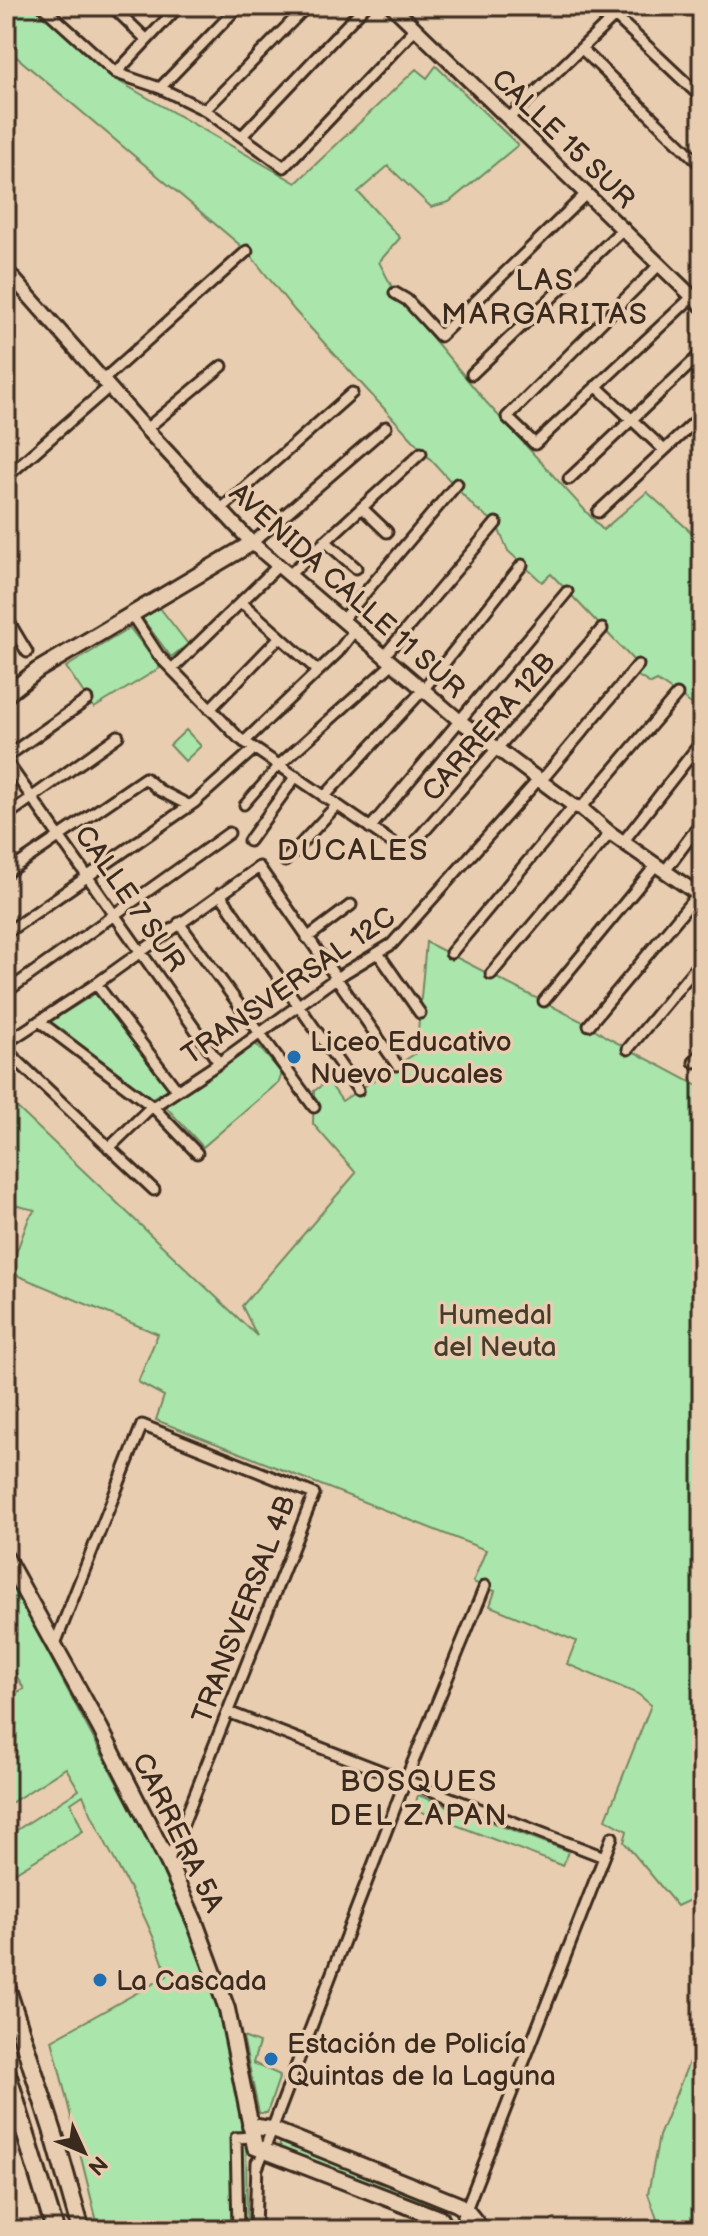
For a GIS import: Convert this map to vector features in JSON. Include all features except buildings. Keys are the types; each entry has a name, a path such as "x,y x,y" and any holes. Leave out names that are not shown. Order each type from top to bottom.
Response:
{"highway":[{"path":"6,1986 81,2230"},
{"path":"6,2070 55,2230"}],"main road":[{"path":"6,695 38,670 252,543"},
{"name":"CARRERA 5A","path":"6,1558 55,1644 168,1862 204,1944 227,2009 255,2140"},
{"path":"255,2140 271,2129 457,2204 482,2230"},
{"path":"255,2140 441,2219 447,2230"}],"street":[{"path":"42,6 116,73 160,88 205,110 284,167 415,29"},
{"path":"112,6 147,40"},
{"path":"116,73 179,6"},
{"path":"160,88 239,6"},
{"path":"205,110 307,6"},
{"path":"242,136 365,6"},
{"name":"CALLE 15 SUR","path":"392,6 697,301"},
{"path":"509,118 625,6"},
{"path":"615,16 702,98"},
{"path":"582,49 702,166"},
{"path":"395,293 407,300 440,336 587,193"},
{"path":"472,374 624,228"},
{"path":"6,477 247,251"},
{"path":"660,264 507,417 535,444 596,386 697,301"},
{"name":"AVENIDA CALLE 11 SUR","path":"6,270 146,429 252,543 460,721 700,896"},
{"path":"569,479 702,353"},
{"path":"146,429 222,366"},
{"path":"596,386 664,450"},
{"path":"220,510 352,393"},
{"path":"598,512 702,415"},
{"path":"252,543 386,427"},
{"path":"290,574 421,453"},
{"path":"342,620 457,484"},
{"path":"362,508 387,532"},
{"path":"244,805 278,766 388,660 496,523"},
{"path":"325,541 356,568"},
{"path":"172,669 279,565"},
{"path":"324,797 423,690 522,565"},
{"path":"132,615 159,656 244,742 370,828 567,592"},
{"path":"241,602 317,670"},
{"path":"7,622 27,652"},
{"name":"CARRERA 12B","path":"370,828 406,852 602,629"},
{"path":"244,742 338,652 354,631"},
{"path":"210,709 280,637"},
{"name":"TRANSVERSAL 12C","path":"109,1148 153,1107 336,978 392,944 410,928 538,780 546,775 638,665"},
{"path":"451,953 677,695"},
{"path":"6,759 87,700"},
{"path":"6,816 118,736"},
{"path":"623,842 702,741"},
{"path":"6,933 195,802 253,750"},
{"name":"CALLE 7 SUR","path":"6,759 219,1063"},
{"path":"249,841 296,776"},
{"path":"6,873 145,778 159,790 188,805"},
{"path":"285,861 337,805"},
{"path":"544,1001 702,821"},
{"path":"6,992 229,833"},
{"path":"491,974 610,833"},
{"path":"6,1043 96,984 259,867 397,1065"},
{"path":"220,894 358,1090"},
{"path":"589,1025 700,896"},
{"path":"307,938 351,905"},
{"path":"179,923 314,1107"},
{"path":"378,953 420,1013"},
{"path":"628,1049 702,960"},
{"path":"96,984 177,1090"},
{"path":"39,1021 153,1107 197,1153"},
{"path":"6,1050 154,1190"},
{"path":"694,1062 702,1052"},
{"name":"TRANSVERSAL 4B","path":"55,1644 142,1425 314,1494 168,1862"},
{"path":"238,2230 236,2138 255,2140 271,2129 406,1779 485,1586"},
{"path":"228,1712 604,1857"},
{"path":"458,2230 612,1837"},
{"path":"255,2140 258,2166 255,2230"}],"green space":[{"path":"6,6 34,6 115,79 296,183 416,69 427,78 436,66 518,145 449,202 431,207 388,166 358,192 400,238 379,262 395,293 486,402 603,530 647,492 702,542 702,711 657,681 651,684 638,676 638,665 551,574 542,582 508,551 496,523 475,508 295,311 247,251 6,48"},
{"path":"160,608 188,644 171,657 142,618"},
{"path":"130,628 160,668 94,708 66,667"},
{"path":"186,730 201,746 185,761 170,745"},
{"name":"Humedal del Neuta","path":"426,942 589,1025 702,1088 702,1916 694,1898 677,1906 624,1842 627,1831 606,1819 651,1705 638,1694 567,1664 576,1641 490,1606 495,1591 473,1582 486,1550 156,1420 164,1396 138,1382 158,1334 9,1272 29,1218 35,1210 6,1203 6,1097 257,1336 242,1306 356,1173 313,1124 314,1091 328,1081 342,1101 416,1053"},
{"path":"96,993 168,1089 150,1099 50,1022"},
{"path":"256,1044 282,1073 279,1082 203,1147 165,1106"},
{"path":"6,1574 158,1860 211,1982 246,2128 247,2230 99,2230 52,2040 167,1976 150,1929 83,1795 71,1803 83,1831 6,1878 6,1837 79,1790 66,1768 6,1806 6,1697 24,1689 6,1657"},
{"path":"418,1795 568,1851 563,1866 414,1809"},
{"path":"702,2030 702,2230 661,2230 648,2194 659,2136"},
{"path":"243,2037 259,2043 253,2063 280,2075 267,2113 259,2113"},
{"path":"281,2141 451,2209 447,2216 278,2149"}],"place":[{"name":"Liceo Educativo Nuevo Ducales","path":"294,1057"},
{"name":"La Cascada","path":"100,1980"},
{"name":"Estación de Policía Quintas de la Laguna","path":"271,2059"}],"district":[{"name":"LAS MARGARITAS","path":"545,297"},
{"name":"DUCALES","path":"353,850"},
{"name":"BOSQUES DEL ZAPAN","path":"419,1798"}]}
